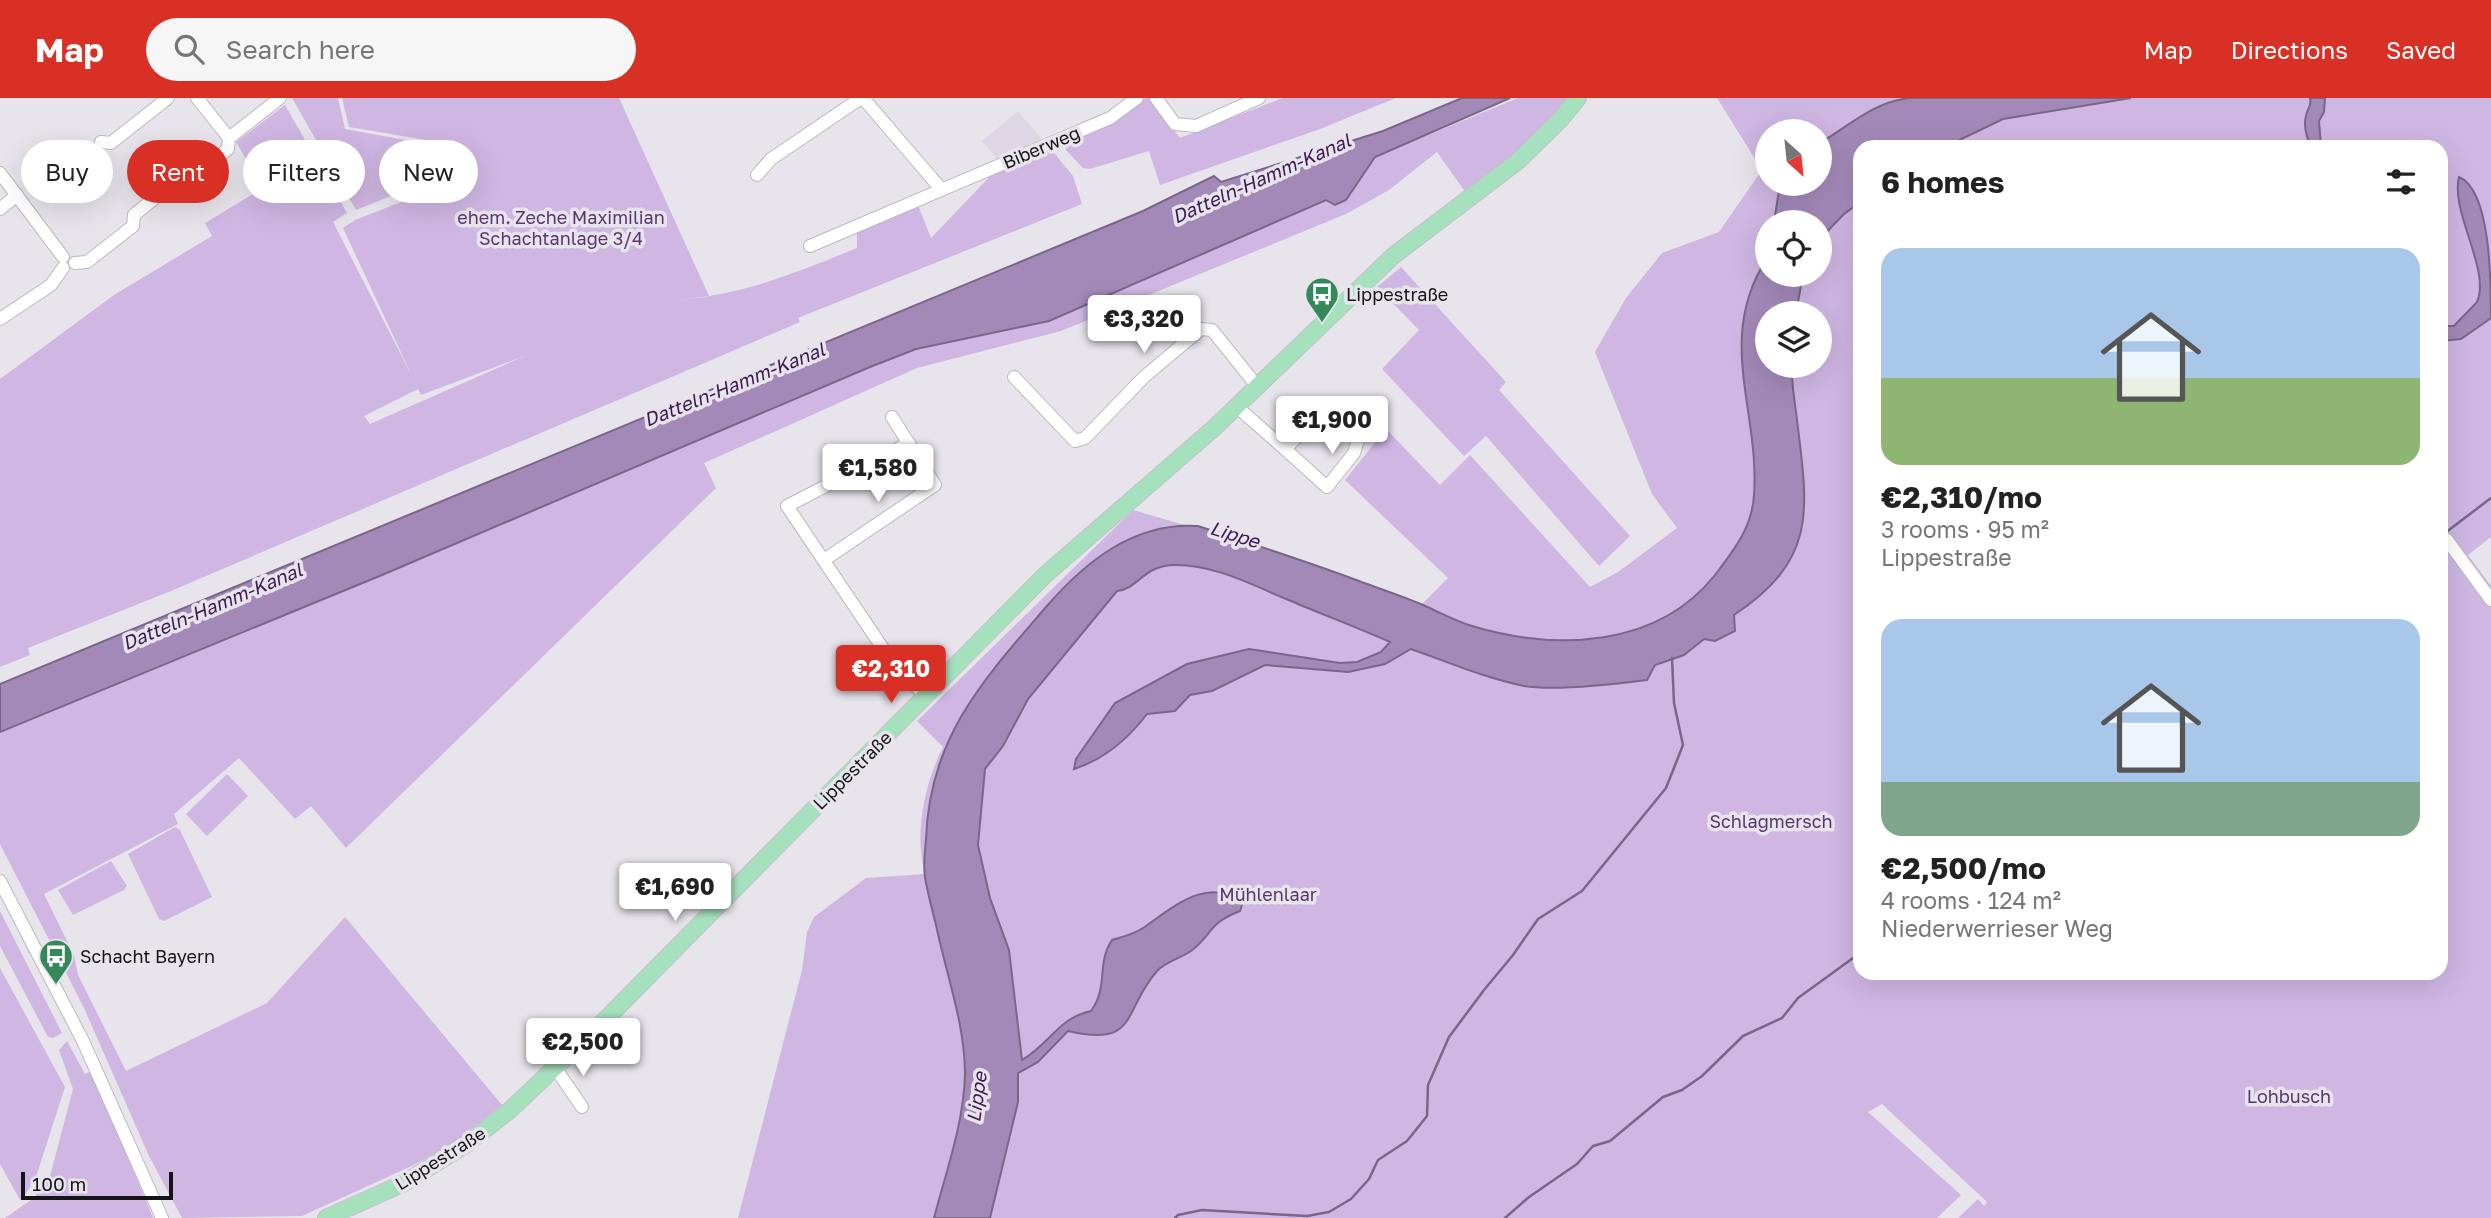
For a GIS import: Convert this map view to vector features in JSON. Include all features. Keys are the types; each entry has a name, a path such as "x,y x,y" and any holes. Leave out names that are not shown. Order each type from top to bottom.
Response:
{"main road":[{"name":"Lippestraße","path":"326,1218 404,1183 454,1153 510,1110 556,1069 1045,575 1237,407 1393,256 1517,161 1560,120 1578,98"}],"street":[{"path":"113,141 168,98"},
{"path":"67,262 87,262 133,226 134,215 173,183 184,184 228,149 229,138 197,98"},
{"path":"229,138 280,98"},
{"path":"757,175 771,159 862,98 941,189"},
{"name":"Biberweg","path":"810,246 1111,118 1138,98"},
{"path":"1156,98 1175,124 1189,127 1259,98"},
{"path":"0,173 67,262"},
{"path":"0,209 17,195"},
{"path":"0,319 51,285 67,262"},
{"path":"1014,376 1075,441 1086,438 1144,377 1201,329 1212,330 1257,386"},
{"path":"1237,407 1327,487 1354,453 1366,414"},
{"path":"1285,449 1326,408"},
{"path":"824,560 935,485 892,417"},
{"path":"909,443 787,506 890,659 925,696"},
{"path":"2448,541 2491,600"},
{"path":"0,881 83,1041 162,1218"},
{"path":"556,1069 582,1107"}],"shaded area":[{"path":"1018,111 1044,142 1000,162 982,141"}],"green space":[{"path":"292,98 338,98 345,129 406,140 379,140 379,201 356,210 352,203 365,203 365,140 316,140"},
{"name":"ehem. Zeche Maximilian Schachtanlage 3/4","path":"342,98 619,98 709,296 770,281 857,248 857,231 918,205 931,238 995,171 1050,148 1073,176 1082,204 798,318 800,322 171,591 28,648 30,655 0,667 0,379 114,295 212,236 205,223 243,200 243,203 341,203 347,213 333,222 412,376 343,228 355,220 399,203 478,203 478,140 425,140 349,127","holes":["527,355 370,424 364,416 418,389 421,395"]},
{"path":"1150,98 1180,138 1283,98 1396,98 1320,129 1160,185 1149,151 1090,169 1083,168 1066,150 1064,142 1112,121"},
{"path":"1518,98 1573,98 1554,124 1468,196 1437,152 1389,190 1346,214 1061,331 917,368 704,463 716,488 346,848 311,806 295,819 239,758 174,814 178,824 44,894 74,955 78,975 126,1071 267,1003 345,917 502,1105 455,1142 414,1165 302,1216 182,1218 149,1156 84,1008 0,844 0,732 382,575 870,367 916,349 1049,321 1326,200 1335,205 1346,200 1375,157"},
{"path":"1717,98 2491,98 2491,537 2468,555 2491,586 2491,1218 1958,1218 1978,1199 1984,1206 1987,1202 1882,1104 1868,1112 1961,1195 1937,1218 939,1218 953,1176 970,1054 942,953 961,1029 965,1075 957,1129 934,1218 738,1218 802,970 807,932 814,917 866,878 925,874 920,843 923,810 931,777 943,747 917,721 1133,510 1181,524 1213,529 1421,605 1448,578 1345,480 1386,429 1440,485 1470,455 1590,587 1618,572 1677,528 1652,494 1595,352 1626,298 1662,253 1719,232 1755,180 1755,196 1832,196 1832,119 1755,119 1755,159"},
{"path":"285,105 305,140 243,140 243,154 236,142"},
{"path":"1401,267 1506,382 1499,390 1630,536 1599,566 1486,436 1464,456 1382,369 1419,330 1377,287"},
{"path":"227,774 248,796 207,836 186,814"},
{"path":"175,827 180,830 212,897 164,921 159,919 128,854"},
{"path":"111,861 127,886 124,890 73,915 58,890"},
{"path":"0,911 62,1033 53,1038 48,1037 0,946"},
{"path":"0,968 65,1087 34,1183 20,1200 0,1164"},
{"path":"67,1041 85,1074 89,1072 100,1089 153,1218 5,1218 34,1198 50,1176 73,1089 59,1050"}],"water":[{"name":"Datteln-Hamm-Kanal","path":"1462,98 1510,98 1375,157 1346,200 1335,205 1326,200 1049,321 916,349 870,367 382,575 0,732 0,684 1143,211 1214,176 1221,182 1383,131"},
{"path":"1909,98 2131,98 2003,119 1960,140 1853,140 1853,207 1832,226 1832,210 1776,210 1778,196 1832,196 1832,135 1885,104"},
{"path":"2310,98 2325,98 2324,112 2319,121 2320,140 2309,140 2306,132 2305,120"},
{"path":"2459,177 2470,185 2483,218 2489,261 2491,318 2461,339 2448,340 2448,326 2454,326 2477,302 2480,289 2479,274 2458,191"},
{"name":"Lippe","path":"1755,282 1755,287 1801,287 1798,301 1755,301 1755,378 1793,378 1804,481 1801,530 1794,552 1781,574 1734,615 1735,631 1715,641 1704,639 1684,655 1655,665 1647,680 1568,687 1524,686 1411,649 1385,664 1348,672 1265,665 1212,691 1190,695 1175,711 1147,714 1115,747 1096,760 1074,769 1076,759 1115,703 1187,664 1249,649 1340,663 1357,662 1381,652 1390,642 1248,583 1204,568 1163,566 1117,591 1028,699 1003,746 985,769 978,845 990,898 1009,950 1022,1060 1070,1019 1091,1011 1100,993 1104,958 1112,940 1136,932 1191,897 1203,893 1216,892 1243,902 1240,911 1222,920 1191,951 1158,970 1119,1029 1107,1034 1091,1035 1068,1031 1038,1062 1018,1073 1018,1102 990,1218 934,1218 958,1129 965,1074 959,1021 925,877 929,804 937,771 964,713 1001,660 1046,607 1078,574 1113,548 1153,530 1198,526 1399,596 1466,624 1504,634 1537,639 1603,637 1635,630 1664,617 1691,599 1715,575 1746,528 1753,507 1754,464 1742,346 1744,317"}],"waterway":[{"path":"2448,531 2491,498"},
{"path":"1175,1218 1202,1210 1307,1216 1329,1212 1351,1199 1369,1179 1378,1160 1407,1141 1427,1116 1428,1085 1449,1037 1538,919 1582,891 1666,788 1683,745 1674,703 1672,658"},
{"path":"1505,1218 1529,1197 1577,1164 1593,1146 1610,1141 1663,1097 1682,1090 1702,1076 1743,1036 1782,1018 1798,998 1853,958"}],"place":[{"name":"Lippestraße","path":"1322,324"},
{"name":"Schacht Bayern","path":"56,986"}],"park label":[{"name":"Schlagmersch","path":"1771,821"},
{"name":"Mühlenlaar","path":"1268,894"},
{"name":"Lohbusch","path":"2289,1096"}]}
